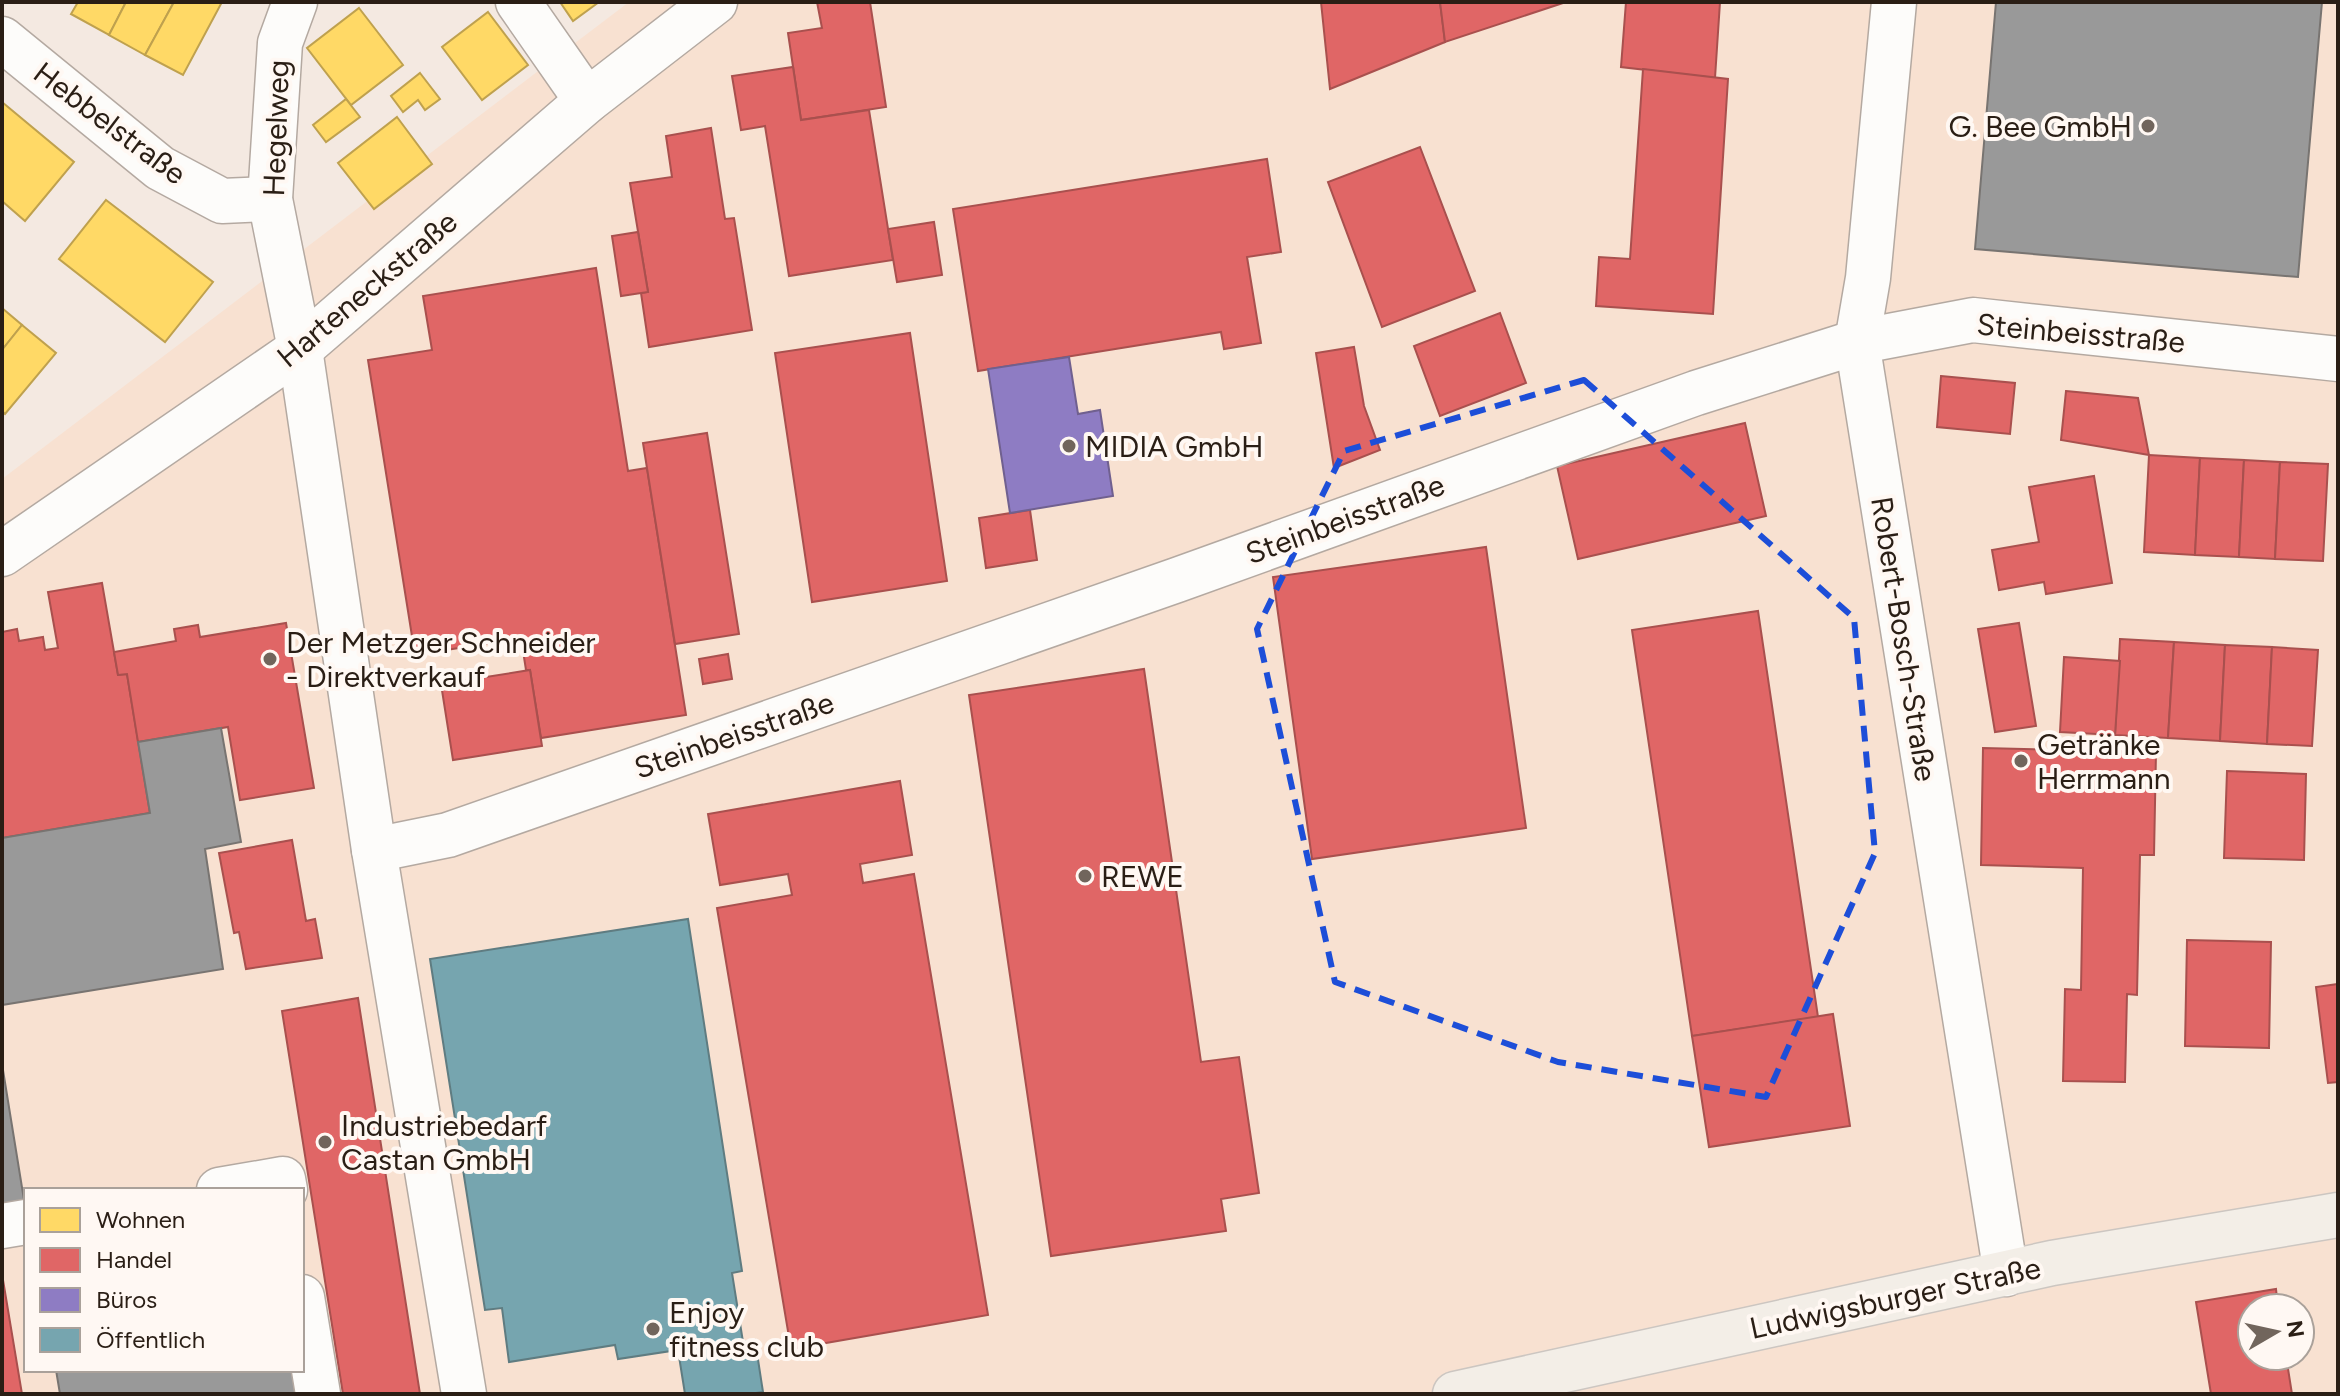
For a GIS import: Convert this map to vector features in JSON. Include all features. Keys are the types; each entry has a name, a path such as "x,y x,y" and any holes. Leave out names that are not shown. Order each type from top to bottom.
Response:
{"main road":[{"name":"Ludwigsburger Straße","path":"1455,1394 2052,1263 2338,1215"}],"street":[{"name":"Hegelweg","path":"295,2 280,43 270,199 300,349"},
{"path":"518,2 587,101"},
{"name":"Harteneckstraße","path":"2,554 300,349 587,101 715,2"},
{"name":"Robert-Bosch-Straße","path":"1894,2 1868,278 1857,342 2006,1274"},
{"name":"Hebbelstraße","path":"2,39 160,168 222,201 270,199"},
{"name":"Steinbeisstraße","path":"374,850 448,835 1177,580 1696,393 1857,342 1973,320 2338,359"},
{"path":"300,349 374,850 464,1394"},
{"path":"231,1188 283,1179 285,1188"},
{"path":"2,1226 24,1222"},
{"path":"304,1309 318,1394"}],"highlighted area":[{"path":"1584,380 1854,618 1875,853 1766,1097 1558,1062 1335,982 1257,629 1344,451"}],"shaded area":[{"path":"629,2 2338,2 2338,1394 2,1394 2,479"}],"building: Wohnen":[{"path":"78,2 126,2 109,35 71,14"},
{"path":"126,2 174,2 145,55 109,35"},
{"path":"174,2 222,2 183,75 145,55"},
{"path":"560,2 599,2 573,21"},
{"path":"359,8 403,65 351,105 307,48"},
{"path":"488,12 528,65 482,100 442,47"},
{"path":"420,73 440,99 425,110 418,100 403,112 391,96"},
{"path":"346,99 360,117 326,142 313,125"},
{"path":"2,102 74,162 25,221 2,201"},
{"path":"397,117 432,164 374,209 338,163"},
{"path":"106,200 213,282 165,342 59,259"},
{"path":"2,308 22,325 2,350"},
{"path":"22,325 56,353 5,414 2,411 2,350"}],"building: Handel":[{"path":"817,2 870,2 886,107 801,120 788,33 822,28"},
{"path":"1321,2 1440,2 1445,42 1330,89"},
{"path":"1440,2 1566,2 1445,42"},
{"path":"1626,2 1720,2 1715,78 1621,67"},
{"path":"793,67 801,120 869,110 893,260 789,276 765,126 741,130 732,76"},
{"path":"1643,69 1728,79 1713,314 1596,306 1599,257 1630,259"},
{"path":"711,128 725,219 734,218 752,330 649,347 641,293 648,292 630,183 672,177 666,136"},
{"path":"1420,147 1475,291 1382,327 1328,182"},
{"path":"1267,159 1281,252 1247,257 1261,343 1224,349 1221,332 978,371 953,209"},
{"path":"934,222 942,275 897,282 888,229"},
{"path":"638,232 648,292 621,296 612,236"},
{"path":"596,268 628,471 647,468 686,715 541,738 530,670 526,670 521,638 415,655 368,360 432,350 423,296"},
{"path":"1500,313 1526,383 1440,416 1414,346"},
{"path":"910,333 947,581 812,602 775,353"},
{"path":"1354,347 1364,406 1380,450 1334,468 1316,353"},
{"path":"1941,376 2015,383 2010,434 1937,427"},
{"path":"2066,391 2138,398 2149,455 2061,440"},
{"path":"1745,423 1766,516 1578,559 1557,466"},
{"path":"707,433 739,634 675,644 643,443"},
{"path":"2149,455 2200,458 2195,555 2144,552"},
{"path":"2200,458 2244,460 2239,557 2195,555"},
{"path":"2244,460 2280,462 2275,559 2239,557"},
{"path":"2280,462 2328,464 2323,561 2275,559"},
{"path":"2094,476 2112,583 2046,594 2044,582 1999,590 1992,550 2039,542 2029,487"},
{"path":"1030,510 1037,560 986,568 979,518"},
{"path":"1486,547 1526,828 1312,859 1273,577"},
{"path":"102,583 118,675 127,674 150,813 2,838 2,632 17,629 19,641 43,637 45,650 58,648 48,592"},
{"path":"1758,611 1818,1017 1692,1036 1632,630"},
{"path":"286,623 314,788 240,800 228,727 138,742 127,674 118,675 114,652 176,641 174,629 198,625 200,637"},
{"path":"2019,623 2036,726 1995,732 1978,629"},
{"path":"2120,639 2174,642 2168,738 2115,735"},
{"path":"2174,642 2225,645 2220,741 2168,738"},
{"path":"2225,645 2272,647 2267,744 2220,741"},
{"path":"2272,647 2318,650 2312,746 2267,744"},
{"path":"728,654 732,679 703,684 699,659"},
{"path":"2064,657 2120,661 2115,735 2060,732"},
{"name":"REWE","path":"1144,669 1201,1062 1239,1057 1259,1193 1221,1199 1226,1231 1051,1256 969,695"},
{"path":"530,670 542,746 453,760 441,684"},
{"path":"1983,748 2156,752 2154,855 2140,855 2137,995 2127,994 2125,1082 2063,1081 2065,989 2081,990 2083,868 1981,865"},
{"path":"2227,771 2306,774 2304,860 2224,858"},
{"path":"900,781 912,855 860,864 863,883 914,874 988,1315 791,1349 717,908 792,895 788,874 720,885 708,814"},
{"path":"292,840 306,921 315,919 322,958 246,969 239,932 234,933 219,853"},
{"path":"2187,940 2271,942 2269,1048 2185,1046"},
{"path":"2338,984 2338,1082 2328,1083 2316,987"},
{"path":"358,998 420,1394 343,1394 282,1011"},
{"path":"1833,1014 1850,1126 1709,1147 1692,1036"},
{"path":"2,1274 22,1394 2,1394"},
{"path":"2236,1296 2236,1372 2289,1372 2292,1394 2211,1394 2196,1302"}],"building: Büros":[{"path":"1069,357 1078,414 1100,410 1113,496 1010,513 988,369"}],"building: Öffentlich":[{"path":"688,919 742,1271 732,1273 743,1342 755,1340 763,1392 685,1394 678,1350 618,1359 615,1345 509,1362 502,1308 485,1310 430,959"}],"building: Industrie":[{"name":"G. Bee GmbH","path":"1996,2 2322,2 2298,277 1975,249"},
{"path":"221,728 241,842 205,849 223,969 2,1005 2,838 150,813 138,742"},
{"path":"2,1064 24,1206 2,1210"},
{"path":"56,1372 296,1372 301,1394 60,1394"}],"place":[{"name":"G. Bee GmbH","path":"2148,126"},
{"name":"MIDIA GmbH","path":"1069,446"},
{"name":"Der Metzger Schneider - Direktverkauf","path":"270,659"},
{"name":"Getränke Herrmann","path":"2021,761"},
{"name":"REWE","path":"1085,876"},
{"name":"Industriebedarf Castan GmbH","path":"325,1142"},
{"name":"Enjoy fitness club","path":"653,1329"}]}
